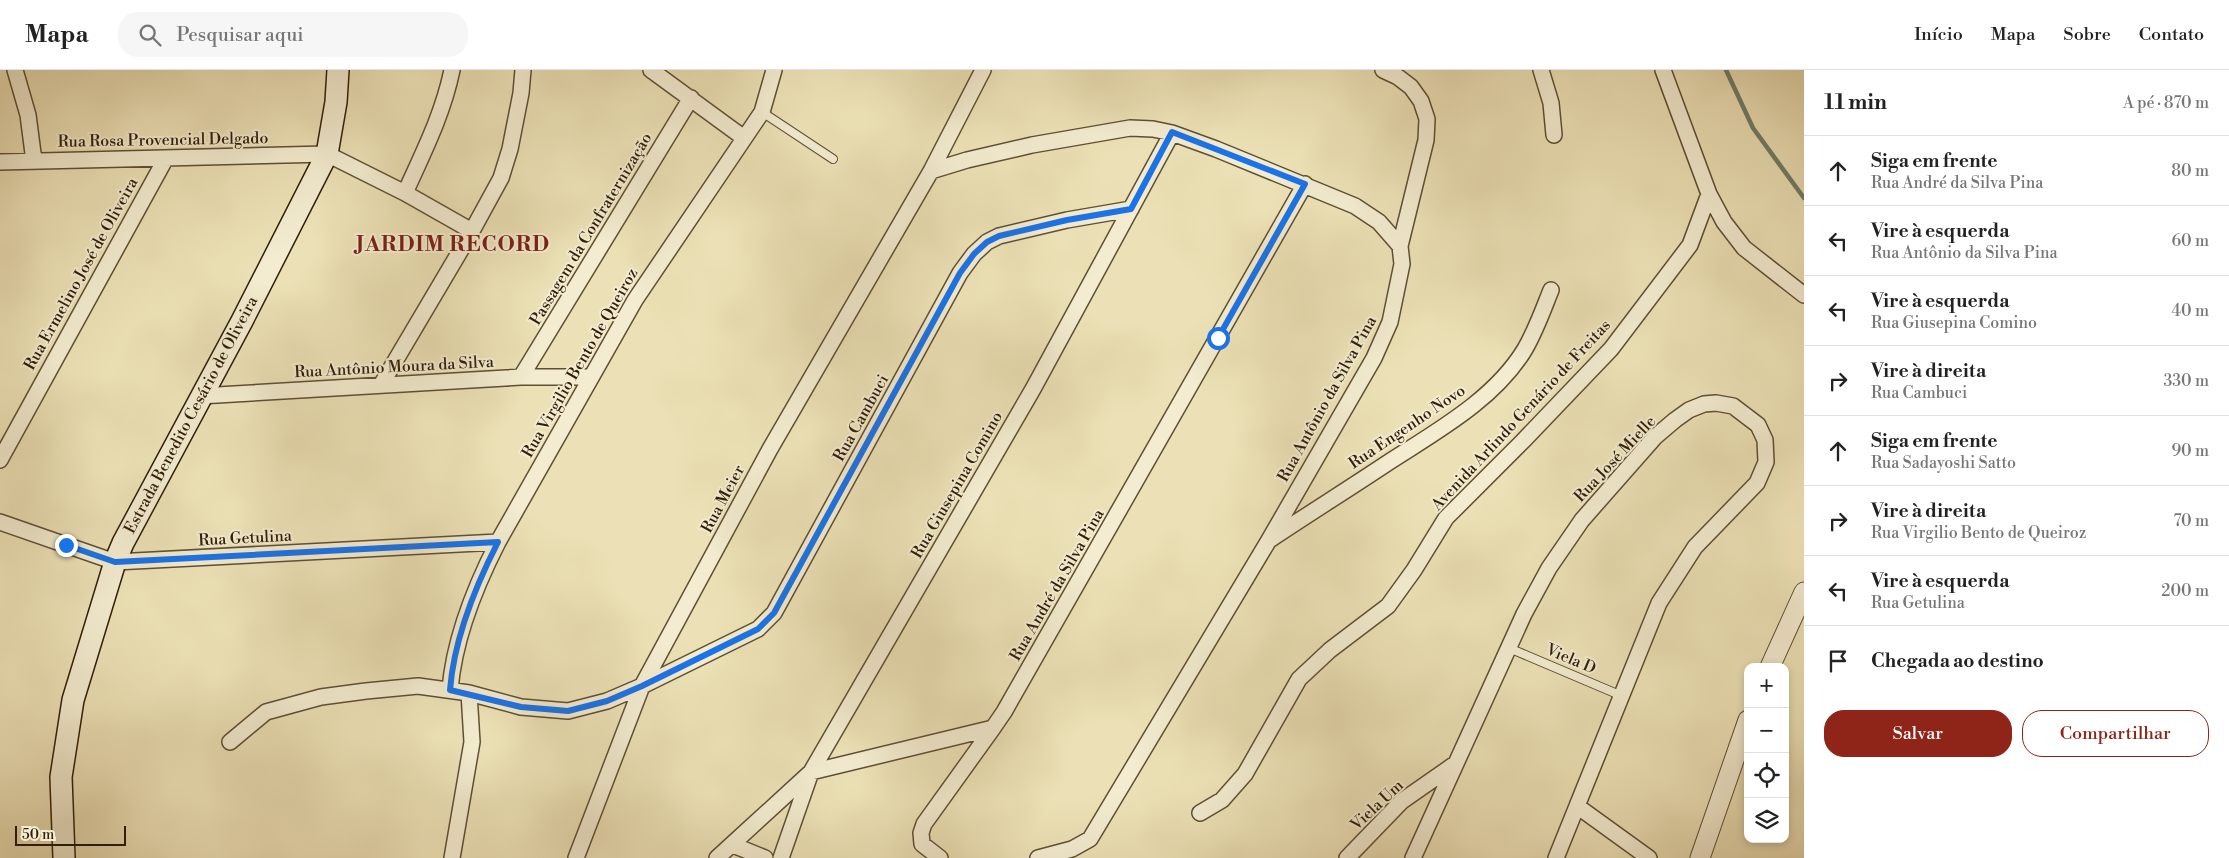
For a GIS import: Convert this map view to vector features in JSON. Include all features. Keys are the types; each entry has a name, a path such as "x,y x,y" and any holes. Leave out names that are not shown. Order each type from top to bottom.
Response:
{"main road":[{"name":"Estrada Benedito Cesário de Oliveira","path":"64,858 61,778 73,700 115,562 200,396 242,321 327,154 336,102 338,70"}],"street":[{"path":"15,70 28,116 34,161"},
{"path":"405,194 430,140 448,90 452,70"},
{"path":"381,385 472,232 501,178 510,149 521,93 523,70"},
{"path":"652,70 744,138"},
{"name":"Rua Virgilio Bento de Queiroz","path":"450,690 455,653 482,573 498,542 635,300 762,112 774,70"},
{"name":"Rua Meier","path":"576,858 642,686 770,448 931,172 983,70"},
{"name":"Rua Antônio da Silva Pina","path":"1038,858 1072,849 1090,839 1269,540 1374,358 1390,322 1402,264 1400,246 1426,140 1427,119 1421,101 1411,88 1398,77 1383,70"},
{"path":"1541,70 1550,103 1554,134"},
{"path":"1663,70 1708,194 1724,222 1744,248 1804,295"},
{"name":"Passagem da Confraternização","path":"521,378 691,98"},
{"path":"931,172 967,160 1032,145 1121,130 1138,128 1172,132 1305,184 1355,206 1379,222 1400,246"},
{"name":"Rua Giusepina Comino","path":"781,858 811,772 1033,388 1172,132"},
{"path":"327,154 405,194 472,232"},
{"name":"Rua Rosa Provencial Delgado","path":"1,164 34,161 327,154"},
{"name":"Rua Ermelino José de Oliveira","path":"0,460 166,158"},
{"name":"Rua André da Silva Pina","path":"940,858 922,844 921,833 924,824 1009,703 1305,184"},
{"name":"Avenida Arlindo Genário de Freitas","path":"1200,813 1222,800 1245,774 1299,679 1330,650 1388,606 1414,570 1446,518 1611,349 1690,245 1708,194"},
{"name":"Rua Cambuci","path":"230,742 254,719 266,712 321,697 418,686 469,693 521,707 568,711 607,701 642,686 758,629 774,613 960,273 974,254 987,242 999,236 1067,220 1131,209"},
{"name":"Rua Engenho Novo","path":"1269,540 1451,422 1485,395 1525,350 1551,290"},
{"name":"Rua Antônio Moura da Silva","path":"200,396 521,378 590,377"},
{"name":"Rua José Mielle","path":"1412,858 1524,614 1541,583 1582,520 1655,437 1689,410 1716,403 1732,406 1758,425 1765,440 1766,462 1757,484 1707,534 1672,581 1659,603 1556,858"},
{"name":"Rua Getulina","path":"0,522 115,562 498,542"},
{"path":"1772,663 1804,592"},
{"path":"452,858 472,742 469,693"},
{"path":"717,858 811,772 993,728"},
{"path":"1700,858 1744,732"},
{"name":"Viela Um","path":"1347,858 1402,801 1456,763"},
{"path":"1577,806 1649,858"},
{"path":"732,845 765,858"}],"lane":[{"path":"762,112 833,159"},
{"name":"Viela D","path":"1509,648 1622,696"}],"waterway":[{"path":"1726,70 1753,128 1804,198"}],"district":[{"name":"JARDIM RECORD","path":"453,245"}],"route":[{"path":"66,545 115,562 498,542 482,573 455,653 450,690 476,694 521,707 568,711 607,701 642,686 758,629 774,613 960,273 974,254 987,242 999,236 1067,220 1131,209 1172,132 1305,184 1218,338"}]}
